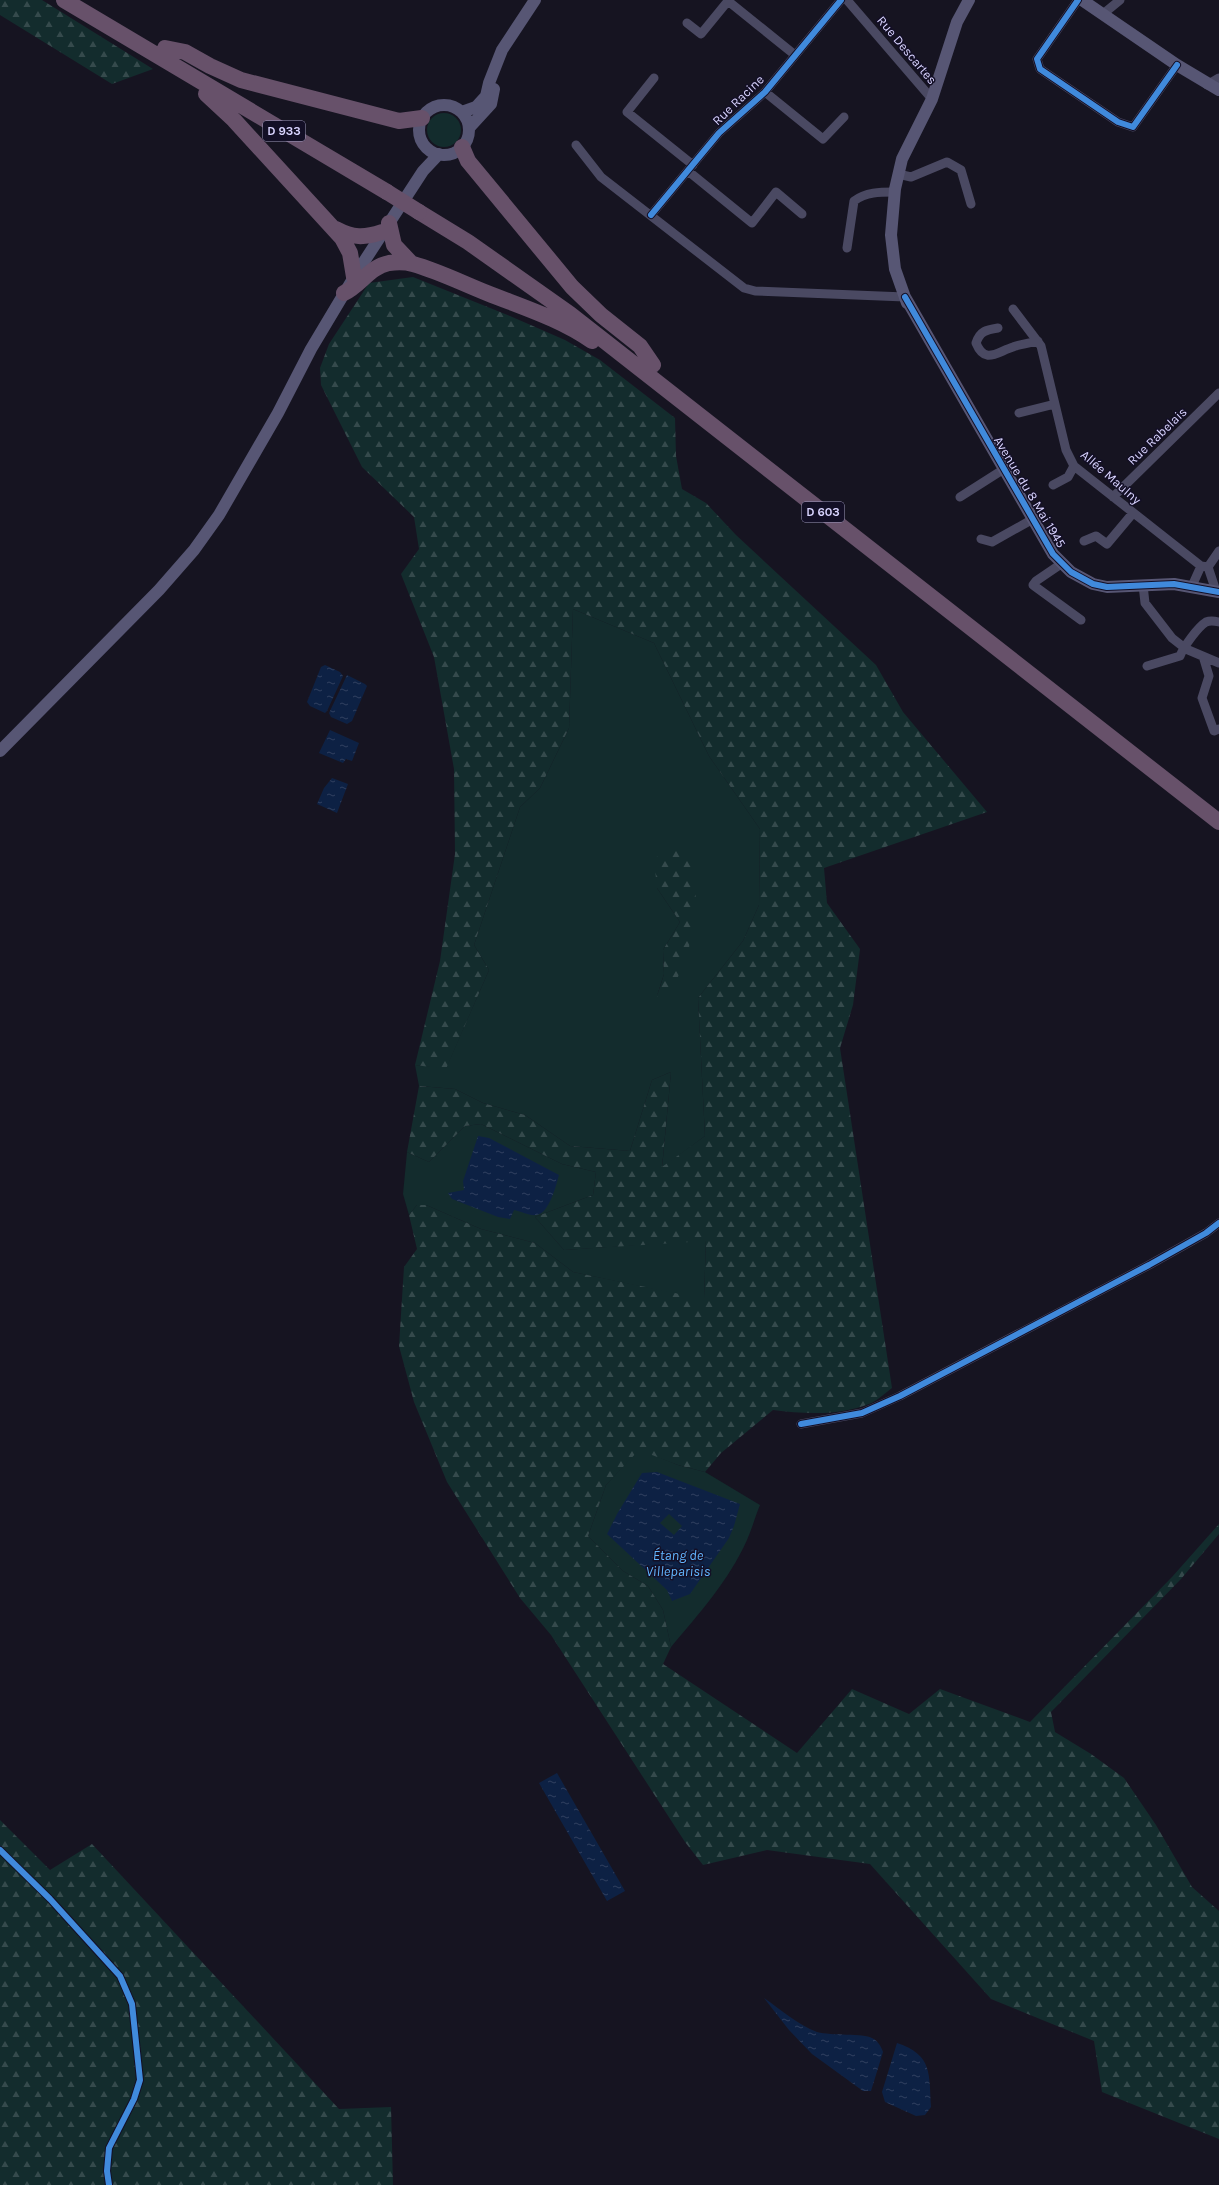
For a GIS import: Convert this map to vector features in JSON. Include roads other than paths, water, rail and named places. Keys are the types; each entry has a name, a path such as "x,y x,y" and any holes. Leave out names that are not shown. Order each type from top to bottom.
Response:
{"highway":[{"path":"64,0 184,65 226,74 259,85 399,121 422,118"},
{"path":"85,0 160,51 171,72 184,65"},
{"path":"184,65 197,88 221,107 334,229 350,253 354,277"},
{"name":"D 933","path":"184,65 389,188"},
{"path":"462,147 468,161 558,271 588,304 640,346 650,369"},
{"name":"D 603","path":"389,188 421,207 468,242 650,369 1219,809"},
{"path":"334,229 345,234 361,238 385,227 394,245 411,263"},
{"path":"344,293 354,288 358,282 380,265 391,262 411,263 574,330 625,365 650,369"},
{"name":"D 603","path":"650,369 1219,822"}],"main road":[{"path":"462,112 481,104 486,96 502,50 535,0"},
{"name":"Avenue du 8 Mai 1945","path":"969,0 957,22 932,100 909,141 898,174 894,192 891,236 895,269 913,319 944,372 960,392 1053,554 1061,564 1081,579 1093,584 1106,586 1192,586 1217,592"},
{"path":"1082,0 1177,66 1207,85 1219,90"},
{"path":"469,128 462,112 452,106 442,105 432,108 422,118 420,124 420,137 427,148 440,154 452,154 462,147 466,141 469,128 491,104 495,85 494,70"},
{"path":"423,171 427,148"},
{"path":"0,751 159,590 194,550 219,515 344,293 385,227 423,171 440,154"}],"street":[{"name":"Rue Racine","path":"651,215 719,133 764,92 841,0"},
{"name":"Rue Descartes","path":"847,0 932,100"},
{"path":"1078,0 1037,59 1040,69 1118,122 1133,127 1177,66"},
{"path":"1103,14 1120,0"},
{"path":"687,23 701,34 728,1 795,55"},
{"path":"654,78 627,112 752,223 776,192 802,214"},
{"path":"1207,85 1219,78"},
{"path":"764,92 823,139 844,117"},
{"path":"576,145 601,177 744,288 755,291 905,296"},
{"path":"898,174 911,177 947,162 961,170 971,204"},
{"path":"847,248 854,201 861,196 880,192 894,192"},
{"name":"Allée Maulny","path":"1013,309 1038,341 1066,450 1074,466 1133,513 1204,566"},
{"path":"998,328 982,331 978,337 976,343 979,350 987,355 992,356 1013,347 1038,341"},
{"name":"Rue Rabelais","path":"1113,497 1219,393"},
{"path":"1018,413 1055,404"},
{"path":"1053,485 1068,477 1074,466"},
{"path":"960,496 1004,469"},
{"path":"1084,541 1096,536 1107,544 1133,513"},
{"path":"981,539 992,542 1033,519"},
{"path":"1192,586 1204,566 1219,551"},
{"path":"1061,564 1036,581 1033,585 1081,620"},
{"path":"1204,566 1217,592"},
{"path":"1143,585 1145,603 1172,638 1184,647 1219,663"},
{"path":"1147,666 1180,656 1184,647 1206,622 1213,620 1219,622"},
{"path":"1203,656 1209,676 1202,698 1214,731 1219,729"},
{"path":"801,1424 862,1413 894,1398 1161,1258 1206,1233 1219,1223"}],"water":[{"path":"325,665 340,672 343,676 325,713 310,706 307,702 321,667"},
{"path":"347,675 367,686 352,721 347,724 331,717 329,713"},
{"path":"330,730 359,743 352,761 346,759 343,763 319,753"},
{"path":"332,778 348,784 337,813 317,804 324,788"},
{"path":"478,1136 489,1138 559,1175 551,1199 545,1210 536,1215 531,1215 514,1210 510,1219 498,1217 452,1199 448,1193 464,1190 463,1181"},
{"name":"Étang de Villeparisis","path":"657,1472 740,1504 729,1538 690,1594 672,1601 667,1590 607,1534 617,1514 642,1473","holes":["669,1514 682,1526 674,1535 660,1523"]},
{"path":"557,1773 625,1891 607,1901 539,1783"},
{"path":"764,1998 796,2021 817,2032 868,2036 876,2041 883,2052 871,2091 863,2091 812,2054 789,2030"},
{"path":"897,2043 917,2053 927,2067 931,2107 925,2115 916,2116 885,2102 882,2092"}]}
